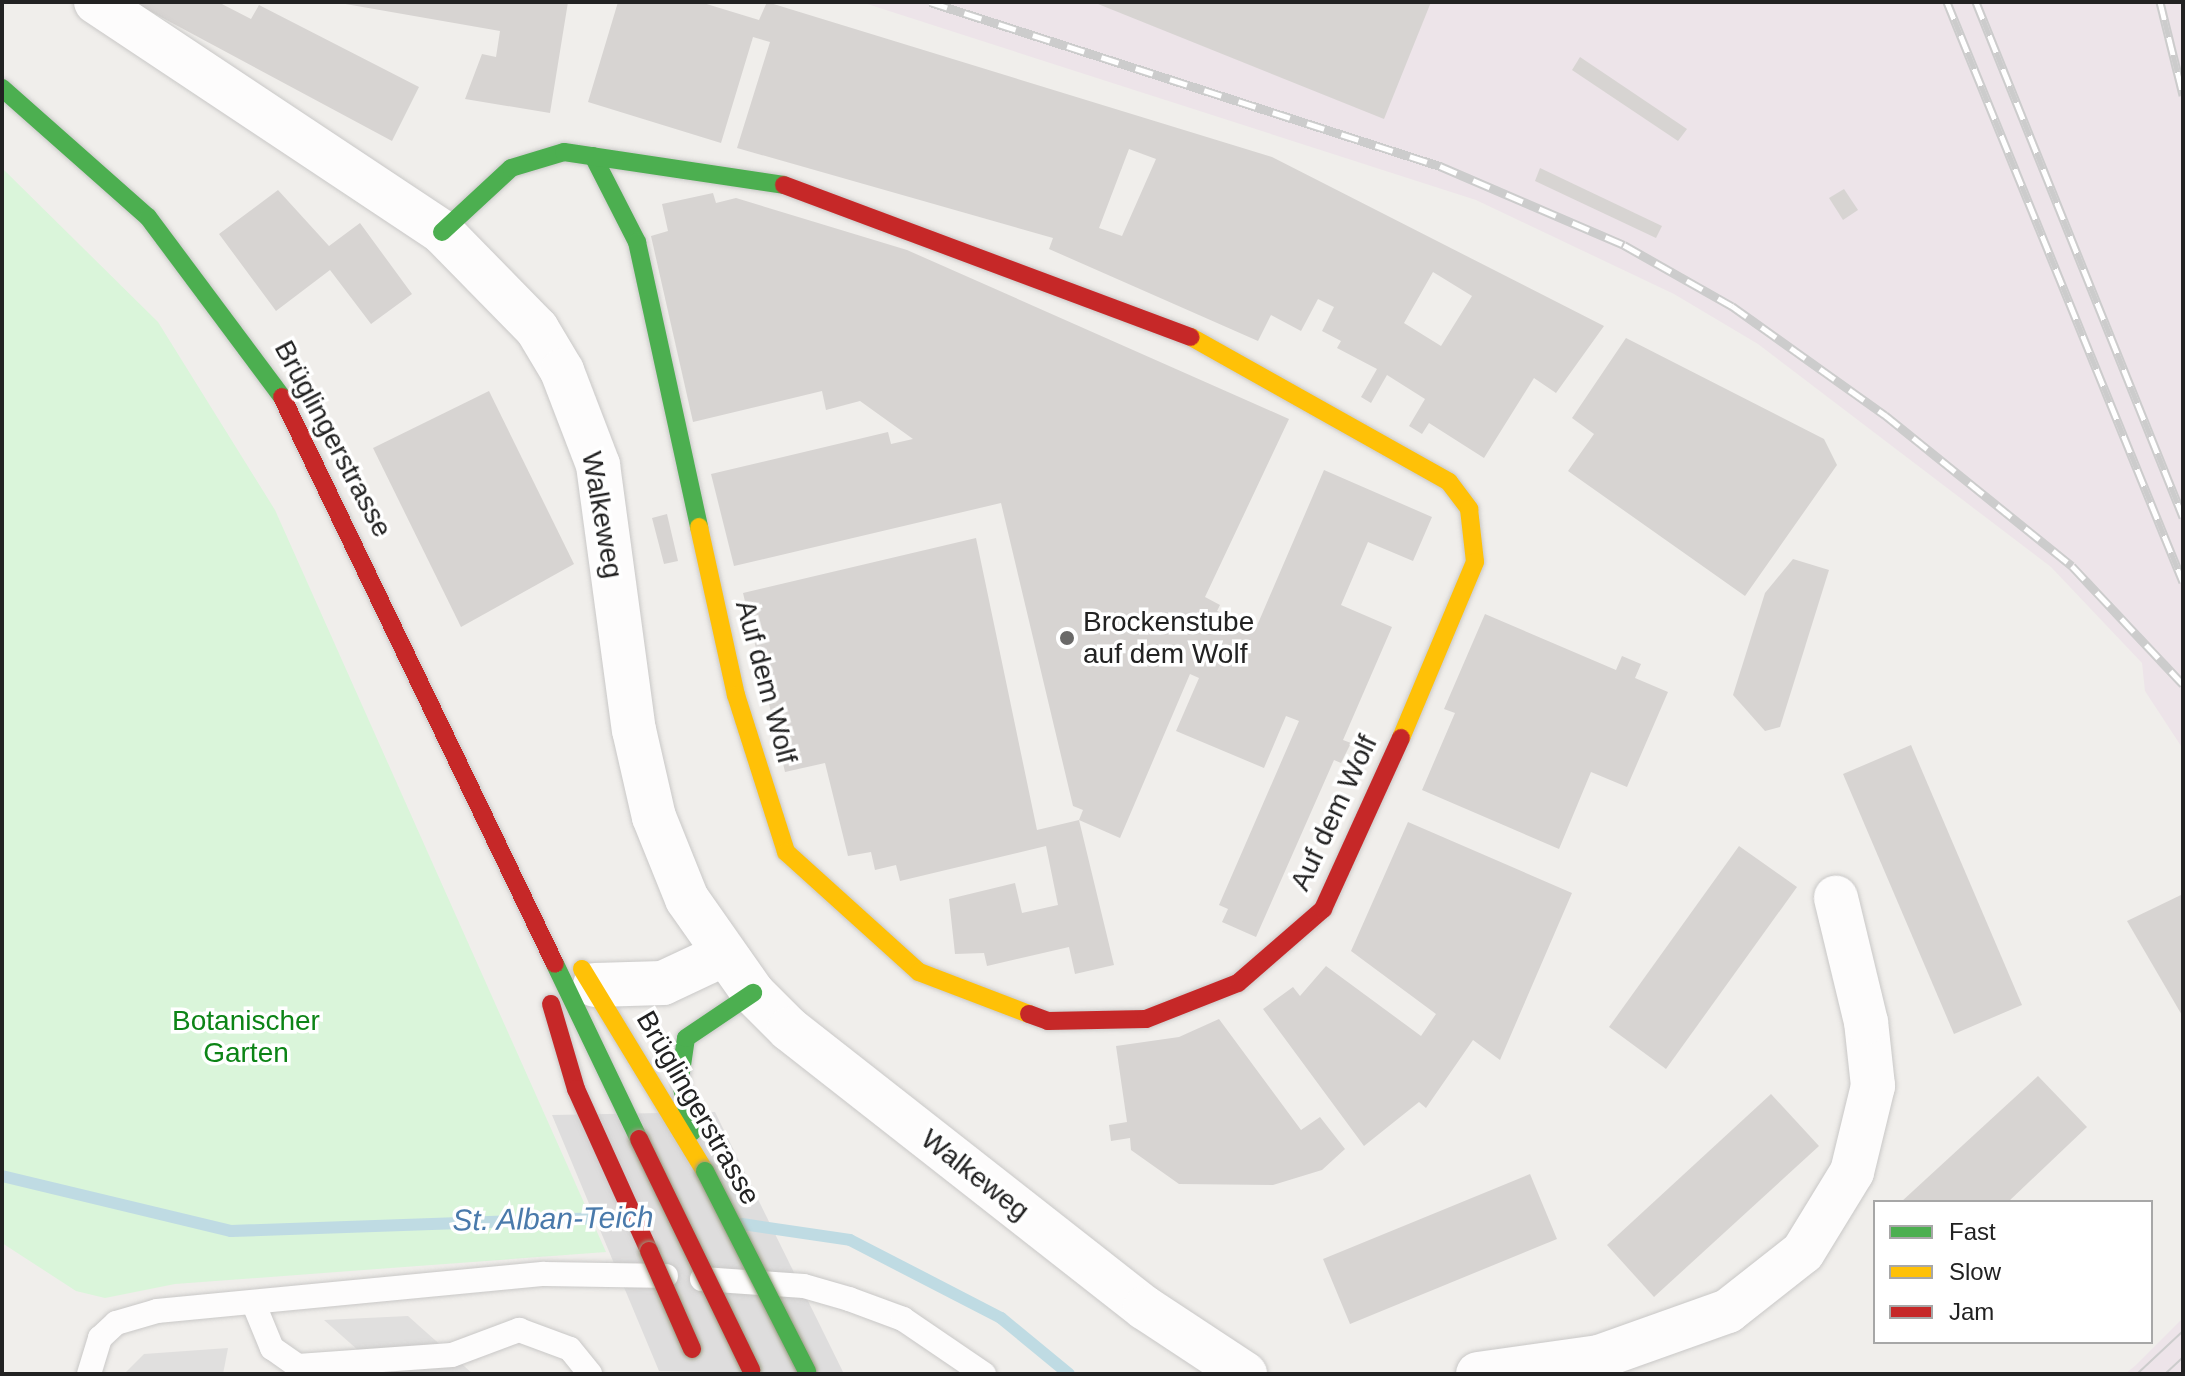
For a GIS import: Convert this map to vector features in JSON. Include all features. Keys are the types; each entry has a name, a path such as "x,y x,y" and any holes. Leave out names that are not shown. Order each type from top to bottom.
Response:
{"street":[{"name":"Walkeweg","path":"96,2 442,232 537,329 582,418 598,465 634,730 654,817 687,899 753,993 789,1029 1133,1298 1245,1374"},
{"name":"Brüglingerstrasse","path":"2,88 148,217 254,350 341,509 515,886 752,1372"},
{"name":"Auf dem Wolf","path":"442,232 511,168 564,152 593,156 777,183 1221,348 1449,482 1469,509 1475,562 1382,785 1323,909 1238,983 1146,1019 1048,1021 919,972 786,852 736,695 637,242 593,156"},
{"name":"Brüglingerstrasse","path":"515,886 595,985 690,1141 808,1372"},
{"name":"Brüglingerstrasse","path":"515,886 576,1089 703,1374"},
{"path":"1478,1374 1599,1357 1728,1311 1803,1252 1852,1172 1873,1086 1866,1022 1836,898"},
{"path":"595,985 663,983 725,954"},
{"path":"690,1141 680,1079 682,1049 705,1020 753,993"}],"lane":[{"path":"89,1374 100,1338 136,1315 605,1272 804,1286 903,1319 984,1374"},
{"path":"253,1302 272,1348 298,1366 452,1355 519,1330 570,1349 590,1374"}],"shaded area":[{"path":"861,2 2183,2 2183,749 2145,691 2142,663 2051,567 1758,344 1674,294 1476,200"},
{"path":"408,1316 473,1374 385,1374 324,1320"},
{"path":"2183,1318 2181,1374 2125,1374 2136,1365"},
{"path":"228,1348 223,1374 124,1374 144,1354"}],"green space":[{"name":"Botanischer Garten","path":"2,168 158,322 275,510 606,1252 175,1284 105,1298 76,1291 2,1243"}],"pier":[{"path":"715,1112 844,1374 659,1371 552,1115"}],"building":[{"path":"133,2 218,2 251,19 259,5 419,87 392,141"},
{"path":"334,2 568,2 550,113 465,99 482,54 496,57 500,31"},
{"path":"618,2 700,2 759,20 767,2 1272,157 1604,326 1556,393 1534,378 1484,458 1429,423 1422,434 1409,426 1425,399 1387,375 1371,403 1361,397 1377,369 1337,348 1341,341 1322,331 1334,307 1318,299 1301,331 1271,315 1258,341 1049,249 1053,238 737,148 770,42 753,37 721,143 588,102","holes":["1129,149 1156,159 1122,236 1099,228","1433,272 1472,296 1441,346 1404,323"]},
{"path":"1093,2 1431,2 1384,119"},
{"path":"1580,57 1687,129 1678,141 1572,70"},
{"path":"1540,168 1662,226 1656,238 1535,181"},
{"path":"1844,189 1858,210 1843,220 1829,198"},
{"path":"278,190 329,246 360,223 412,294 371,324 330,270 276,311 219,234"},
{"path":"713,193 716,203 736,198 907,250 1289,419 1205,597 1220,605 1217,611 1256,628 1324,470 1432,517 1413,561 1368,542 1341,605 1392,627 1343,740 1351,743 1341,763 1334,760 1256,937 1222,922 1228,909 1219,905 1299,721 1286,716 1264,768 1176,731 1199,678 1190,674 1120,838 1079,820 1083,810 1073,806 1001,503 734,566 711,474 888,432 891,444 913,439 860,401 826,410 822,391 693,422 651,236 668,231 662,204"},
{"path":"1626,338 1824,439 1837,465 1745,596 1568,471 1594,434 1572,418"},
{"path":"489,391 574,564 461,627 373,448"},
{"path":"667,514 678,561 664,564 652,518"},
{"path":"976,538 1037,830 1079,820 1114,965 1075,974 1069,947 987,966 984,953 955,954 949,899 1015,883 1022,913 1058,905 1046,846 900,881 896,865 875,870 871,852 848,856 825,763 785,772 743,593"},
{"path":"1793,559 1829,570 1780,727 1765,731 1733,695 1765,593"},
{"path":"1485,614 1616,670 1622,656 1641,664 1635,678 1668,692 1627,787 1591,772 1559,849 1422,790 1455,713 1444,709"},
{"path":"1911,745 2022,1005 1954,1034 1843,774"},
{"path":"1408,822 1572,893 1500,1060 1473,1040 1426,1108 1419,1102 1364,1146 1263,1009 1293,987 1300,996 1326,966 1421,1036 1436,1014 1351,951"},
{"path":"1739,846 1797,887 1666,1069 1609,1027"},
{"path":"2183,894 2183,1017 2127,921"},
{"path":"1219,1019 1301,1130 1320,1117 1345,1149 1322,1170 1273,1185 1179,1184 1131,1150 1130,1138 1111,1141 1109,1125 1127,1122 1116,1046 1179,1037"},
{"path":"2038,1076 2087,1127 2010,1200 1903,1200"},
{"path":"1771,1094 1819,1146 1654,1297 1607,1245"},
{"path":"1530,1174 1557,1239 1350,1324 1323,1259"}],"waterway":[{"name":"St. Alban-Teich","path":"2,1176 231,1231 624,1217"},
{"name":"St. Alban-Teich","path":"742,1224 850,1240 1001,1318 1069,1374"}],"tram line":[{"path":"2137,1374 2183,1331"},
{"path":"2165,1374 2183,1357"}],"railway":[{"path":"930,2 1440,166 1624,245 1732,306 1885,415 2072,566 2183,684"},
{"path":"1947,2 2183,582"},
{"path":"1976,2 2183,517"},
{"path":"2160,2 2183,95"}],"traffic: fast":[{"path":"2,88 148,217 282,397"},
{"path":"442,232 511,168 564,152 784,185"},
{"path":"593,156 637,242 699,527"},
{"path":"555,964 639,1139"},
{"path":"692,1132 680,1079 686,1038 753,993"},
{"path":"705,1171 807,1371"}],"traffic: slow":[{"path":"1191,337 1449,482 1469,509 1475,562 1401,738"},
{"path":"699,527 736,695 786,852 919,972 1029,1014"},
{"path":"582,969 705,1171"}],"traffic: jam":[{"path":"784,185 1191,337"},
{"path":"282,397 555,964"},
{"path":"1029,1014 1048,1021 1146,1019 1238,983 1323,909 1401,738"},
{"path":"551,1004 576,1089 649,1251"},
{"path":"639,1139 751,1370"},
{"path":"649,1251 692,1349"}],"place":[{"name":"Brockenstube auf dem Wolf","path":"1067,638"}]}
